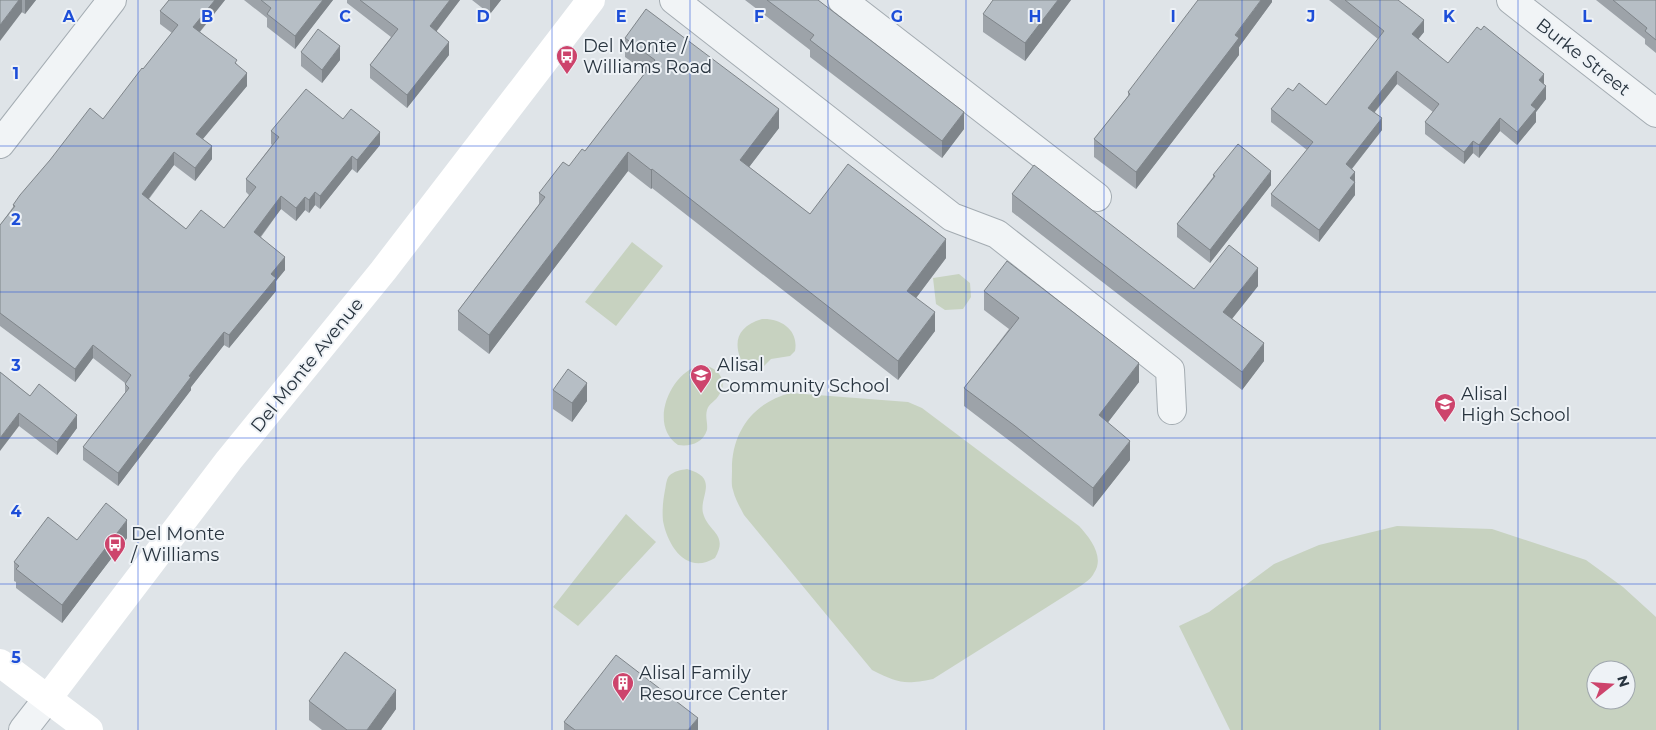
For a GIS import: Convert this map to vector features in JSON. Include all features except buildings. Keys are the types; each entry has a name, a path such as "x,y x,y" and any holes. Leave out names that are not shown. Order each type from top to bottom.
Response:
{"street":[{"path":"0,144 112,0"},
{"name":"Del Monte Avenue","path":"23,730 229,460 368,290 591,0"},
{"path":"674,0 952,216 997,234 1170,370 1172,410"},
{"path":"842,0 1097,196"},
{"name":"Burke Street","path":"1511,0 1656,113"},
{"path":"0,663 89,730"}],"green space":[{"path":"632,242 663,266 616,326 585,302"},
{"path":"959,274 970,283 971,297 963,309 945,310 936,304 933,278"},
{"path":"762,319 776,321 787,327 794,337 795,351 790,356 771,359 758,370 746,369 739,353 738,339 746,327"},
{"path":"701,365 712,368 720,375 723,384 722,389 707,410 707,430 702,438 691,445 678,445 669,436 665,425 664,413 667,400 672,388 680,378 690,370"},
{"path":"791,393 908,402 922,408 1079,526 1088,536 1097,554 1097,567 1093,575 1082,585 933,679 901,682 872,670 744,515 732,488 733,457 735,444 740,432 755,412 778,397"},
{"path":"687,469 703,477 706,482 703,513 719,538 719,550 715,558 705,562 696,563 680,556 669,540 663,521 663,502 668,478 675,472"},
{"path":"626,514 656,542 578,626 553,607"},
{"path":"1397,526 1492,529 1586,560 1623,587 1656,617 1656,730 1230,730 1179,626 1209,612 1274,564 1319,545"}],"place":[{"name":"Del Monte / Williams Road","path":"567,75"},
{"name":"Alisal Community School","path":"701,394"},
{"name":"Alisal High School","path":"1445,423"},
{"name":"Del Monte / Williams","path":"115,563"},
{"name":"Alisal Family Resource Center","path":"623,702"}]}
